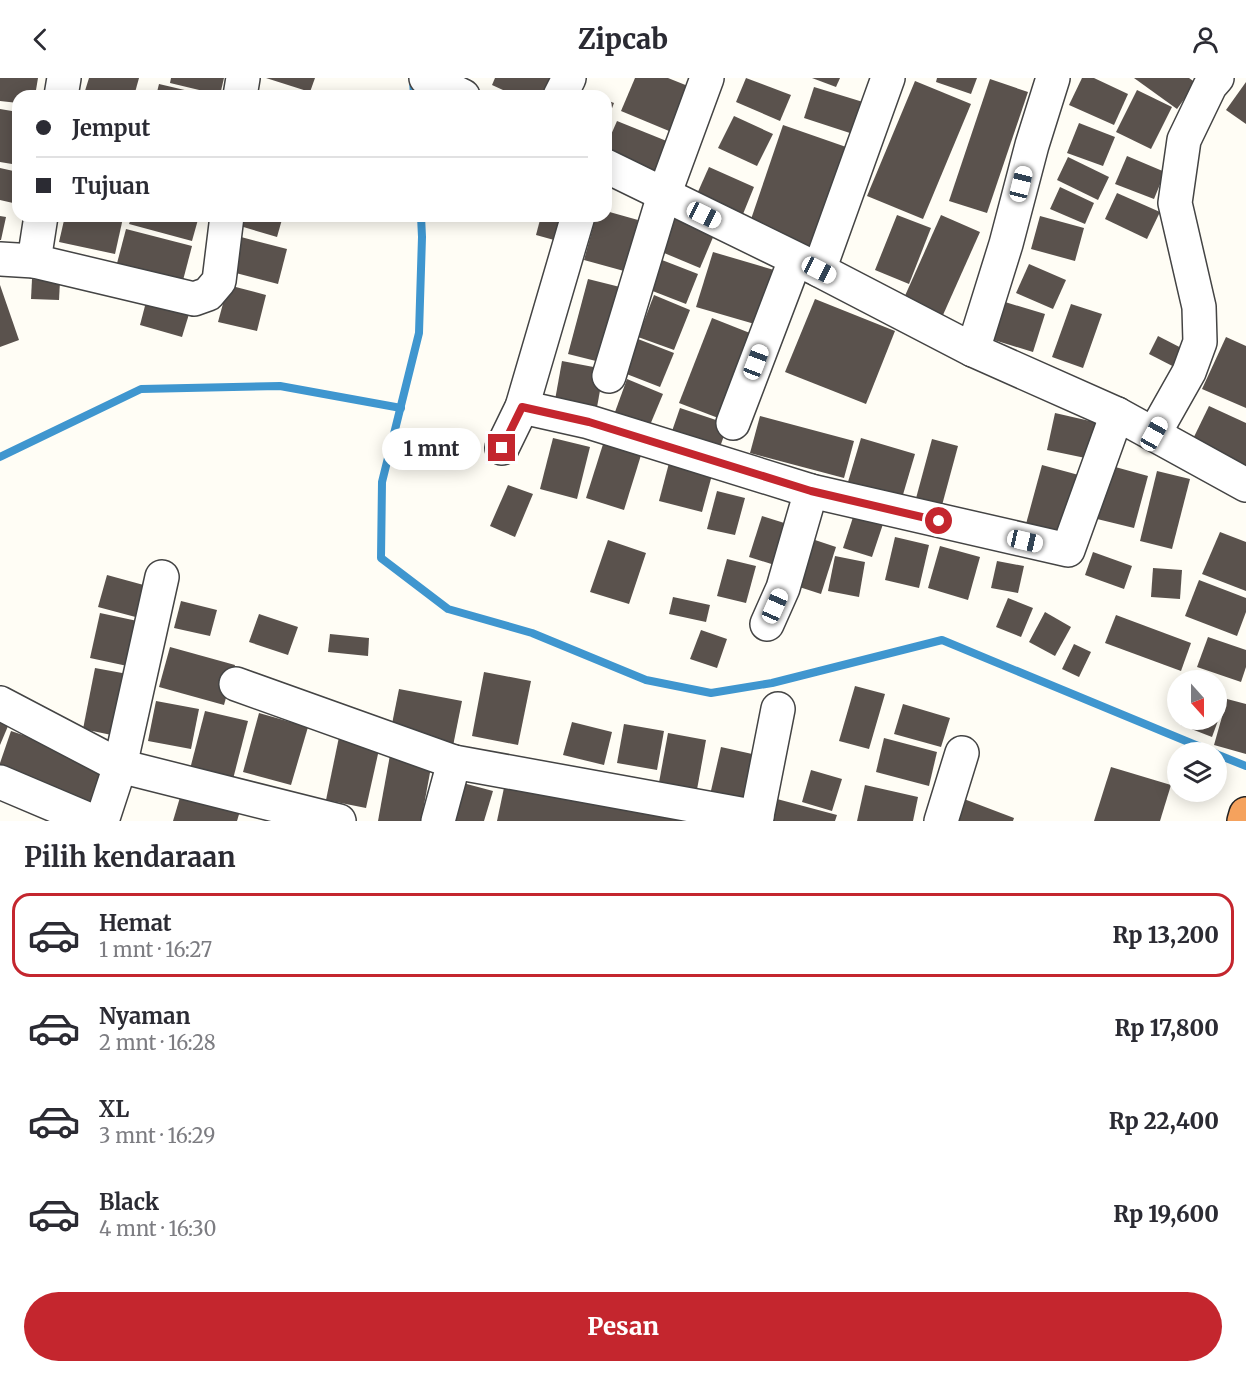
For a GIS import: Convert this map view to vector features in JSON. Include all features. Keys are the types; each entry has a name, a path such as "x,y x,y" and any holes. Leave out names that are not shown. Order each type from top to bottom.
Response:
{"highway":[{"path":"1244,821 1246,814"}],"street":[{"path":"609,376 664,195 707,78"},
{"path":"733,423 807,265 888,78"},
{"path":"973,350 1053,78"},
{"path":"1154,434 1189,372 1200,342 1199,307 1174,203 1184,141 1210,86 1217,78"},
{"path":"612,169 973,350 1117,414 1246,485"},
{"path":"34,261 40,222"},
{"path":"0,259 34,261 194,299 208,294 219,281 226,222"},
{"path":"502,448 522,407 576,222"},
{"path":"522,407 589,422 811,491 1068,550 1117,414"},
{"path":"767,624 783,588 811,491"},
{"path":"102,821 120,766 162,577"},
{"path":"236,684 454,762 757,819 778,709"},
{"path":"0,703 120,766 339,821"},
{"path":"941,821 962,753"},
{"path":"438,821 454,762"},
{"path":"0,782 92,821"}],"building":[{"path":"0,78 38,78 36,90 12,90 12,102 0,101"},
{"path":"89,78 139,78 136,90 85,90"},
{"path":"171,78 224,78 221,90 199,90 170,83"},
{"path":"266,78 315,78 311,90 304,90"},
{"path":"495,78 555,78 549,90 503,90 492,85"},
{"path":"635,78 668,78 688,86 669,131 621,111"},
{"path":"746,78 791,95 780,121 736,102"},
{"path":"812,78 840,78 836,87"},
{"path":"937,78 977,78 971,94 936,82"},
{"path":"1082,78 1094,78 1128,94 1114,125 1069,105"},
{"path":"1134,78 1189,78 1196,83 1177,109"},
{"path":"990,79 1028,92 987,213 949,201"},
{"path":"915,81 971,104 923,219 867,196"},
{"path":"1246,82 1246,124 1226,110"},
{"path":"159,84 185,90 158,90"},
{"path":"814,87 863,102 853,134 804,118"},
{"path":"1137,90 1172,107 1151,149 1116,132"},
{"path":"0,109 12,111 12,164 0,162"},
{"path":"734,116 773,134 757,166 718,148"},
{"path":"617,121 679,146 664,182 612,160 612,132"},
{"path":"1079,123 1115,137 1103,166 1067,153"},
{"path":"783,125 849,148 814,250 748,228"},
{"path":"1127,156 1165,172 1154,199 1115,184"},
{"path":"1068,157 1109,177 1098,200 1057,180"},
{"path":"709,167 754,187 743,214 697,194"},
{"path":"0,168 12,171 12,203 0,200"},
{"path":"1060,187 1094,203 1085,224 1050,209"},
{"path":"1117,193 1160,212 1147,239 1105,219"},
{"path":"612,213 638,220 624,271 584,260 594,222 612,222"},
{"path":"897,215 931,228 909,284 875,270"},
{"path":"941,215 980,232 943,315 904,298"},
{"path":"0,216 6,217 1,240 0,240"},
{"path":"1040,216 1084,228 1075,261 1031,249"},
{"path":"671,217 714,235 700,268 657,250"},
{"path":"64,222 122,222 115,254 59,242"},
{"path":"130,222 197,222 192,241 129,224"},
{"path":"241,222 281,222 277,237 240,226"},
{"path":"539,222 571,222 565,243 536,235"},
{"path":"126,229 192,246 181,288 115,271"},
{"path":"241,237 287,249 278,284 232,272"},
{"path":"713,252 774,270 758,325 696,307"},
{"path":"662,260 698,274 686,304 650,290"},
{"path":"1029,264 1066,280 1053,309 1016,293"},
{"path":"32,279 60,281 59,300 31,299"},
{"path":"588,279 624,288 604,363 568,354"},
{"path":"0,285 19,340 0,347"},
{"path":"228,285 266,295 257,331 218,322"},
{"path":"654,295 690,310 674,350 638,337"},
{"path":"815,299 895,331 866,404 785,372"},
{"path":"146,302 189,314 182,337 140,325"},
{"path":"1005,302 1045,314 1033,352 994,340"},
{"path":"1071,304 1102,314 1083,368 1052,357"},
{"path":"712,318 760,337 726,421 679,403"},
{"path":"1158,336 1195,355 1186,373 1149,354"},
{"path":"1226,337 1246,346 1246,408 1202,389"},
{"path":"638,339 674,353 660,387 624,373"},
{"path":"562,361 604,369 597,407 555,400"},
{"path":"627,379 663,394 650,425 615,412"},
{"path":"1209,406 1246,423 1246,469 1191,443"},
{"path":"680,408 728,424 719,450 671,434"},
{"path":"1055,413 1103,424 1095,460 1047,450"},
{"path":"760,416 854,441 844,478 750,453"},
{"path":"553,438 590,447 577,499 540,489"},
{"path":"861,438 915,454 902,498 848,482"},
{"path":"932,439 958,446 941,509 915,502"},
{"path":"604,441 642,452 624,510 586,498"},
{"path":"669,463 712,475 702,512 659,501"},
{"path":"1042,465 1086,477 1066,547 1023,535"},
{"path":"1108,465 1148,476 1134,528 1093,518"},
{"path":"1157,471 1190,479 1172,549 1140,541"},
{"path":"508,485 533,494 515,537 490,526"},
{"path":"717,491 745,498 735,535 707,529"},
{"path":"855,511 884,521 872,557 843,548"},
{"path":"762,516 797,527 784,568 749,557"},
{"path":"1220,532 1246,542 1246,591 1202,574"},
{"path":"806,537 836,547 821,594 790,584"},
{"path":"895,537 929,545 919,588 885,580"},
{"path":"608,540 646,553 629,604 590,592"},
{"path":"940,546 980,557 968,600 928,588"},
{"path":"1093,552 1132,566 1124,589 1085,575"},
{"path":"835,556 865,562 859,597 828,591"},
{"path":"727,559 756,566 746,603 717,596"},
{"path":"997,561 1024,566 1018,593 991,588"},
{"path":"1153,568 1182,570 1180,599 1151,597"},
{"path":"107,575 151,587 143,619 98,607"},
{"path":"1199,580 1246,598 1246,612 1237,636 1185,616"},
{"path":"673,597 710,605 706,622 669,614"},
{"path":"1008,598 1033,608 1021,637 996,627"},
{"path":"181,601 217,610 210,636 174,628"},
{"path":"1045,612 1071,627 1055,656 1029,642"},
{"path":"100,613 142,622 132,667 90,658"},
{"path":"259,614 298,627 288,655 249,642"},
{"path":"1116,615 1191,643 1181,670 1178,670 1105,643"},
{"path":"701,630 727,639 717,668 690,659"},
{"path":"330,634 369,638 368,656 328,652"},
{"path":"1208,637 1246,650 1246,667 1241,682 1227,677 1227,670 1206,670 1197,667"},
{"path":"1074,644 1091,652 1079,677 1062,669"},
{"path":"170,647 235,665 224,705 159,687"},
{"path":"95,668 133,675 121,737 83,729"},
{"path":"484,672 531,681 518,745 472,736"},
{"path":"855,686 885,694 869,749 839,741"},
{"path":"399,689 462,701 453,746 390,734"},
{"path":"1227,699 1246,704 1246,754 1227,749 1227,742 1215,742 1218,730 1227,730"},
{"path":"156,701 199,709 191,749 148,741"},
{"path":"903,704 950,718 941,747 894,734"},
{"path":"205,711 248,721 232,783 189,773"},
{"path":"259,713 308,727 291,785 243,772"},
{"path":"0,714 11,719 0,745"},
{"path":"572,722 612,732 604,765 563,755"},
{"path":"624,724 664,731 657,770 617,763"},
{"path":"1194,730 1215,730 1212,737"},
{"path":"11,731 104,762 89,805 0,775 0,763"},
{"path":"668,733 706,740 696,795 658,788"},
{"path":"339,737 380,745 366,808 326,800"},
{"path":"884,738 937,752 929,786 876,772"},
{"path":"721,747 761,756 750,804 710,795"},
{"path":"390,755 432,762 421,821 378,821"},
{"path":"1111,767 1167,784 1167,798 1160,821 1094,821"},
{"path":"811,770 842,779 832,811 802,802"},
{"path":"463,783 493,791 484,821 452,821"},
{"path":"505,783 680,820 680,821 497,821"},
{"path":"865,785 918,797 913,821 857,821"},
{"path":"181,794 240,811 237,821 173,821"},
{"path":"777,799 837,815 835,821 771,821"},
{"path":"964,799 1014,818 1013,821 955,821"}],"waterway":[{"path":"413,80 414,90"},
{"path":"421,222 419,333 382,482 381,558 448,609 532,633 646,680 711,693 772,683 942,640 1188,742"},
{"path":"0,457 141,389 280,386 401,408"},
{"path":"1227,758 1246,766"}],"route":[{"path":"502,448 522,407 589,422 811,491 939,521"}]}
